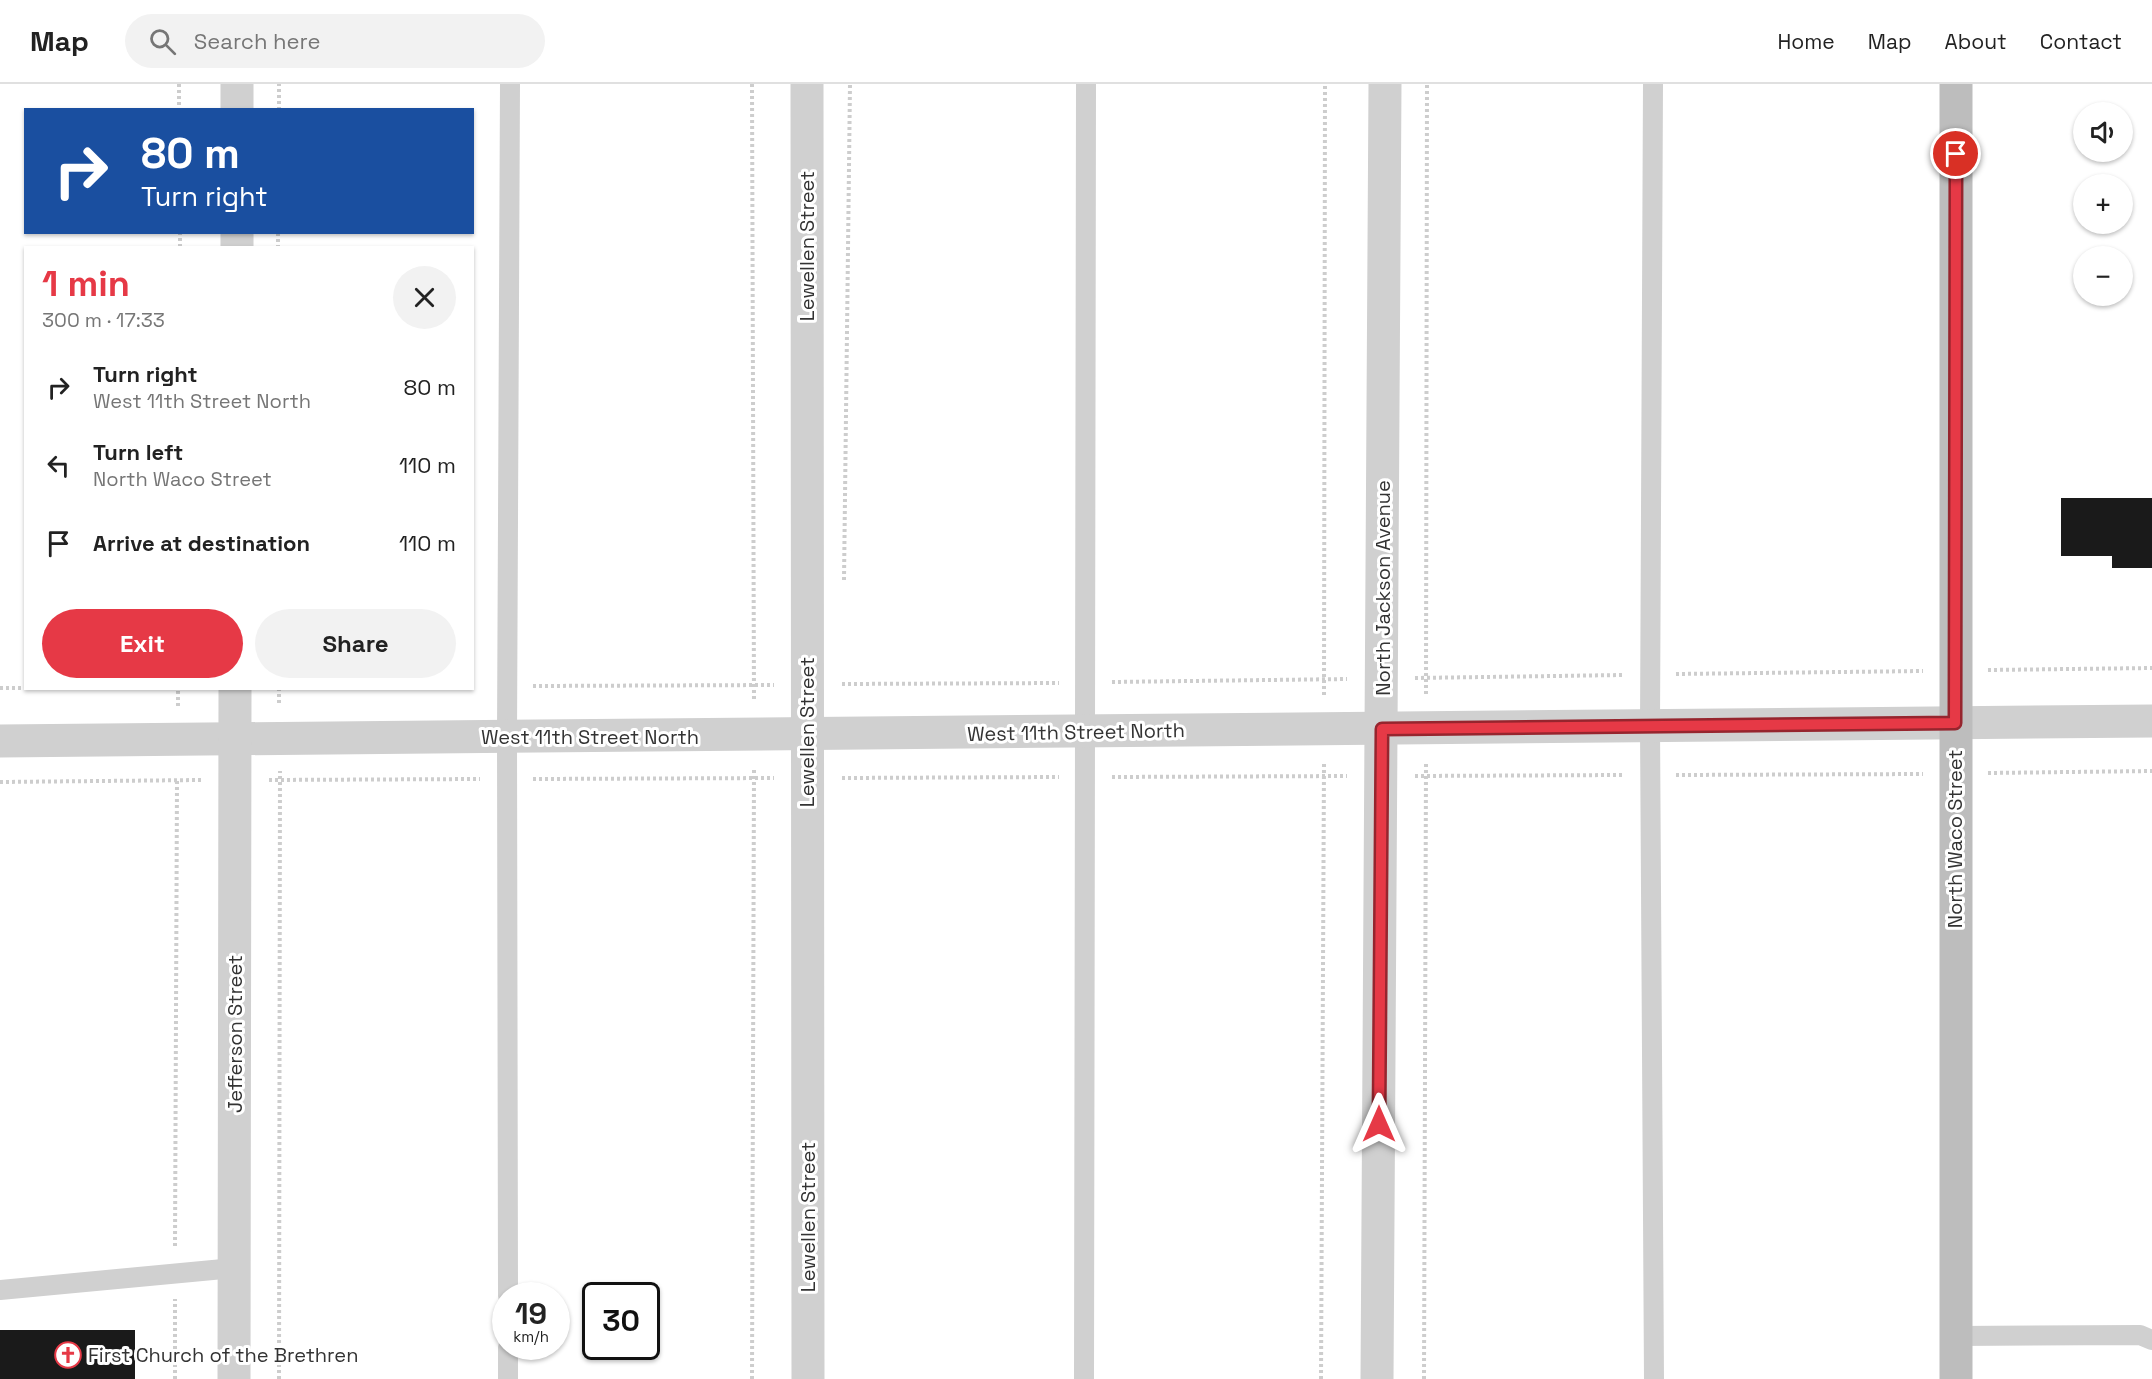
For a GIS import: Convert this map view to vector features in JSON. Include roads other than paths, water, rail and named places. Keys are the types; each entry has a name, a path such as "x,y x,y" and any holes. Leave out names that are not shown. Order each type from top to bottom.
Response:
{"street":[{"path":"237,84 237,108"},
{"name":"Lewellen Street","path":"807,84 808,1379"},
{"name":"North Jackson Avenue","path":"1377,1379 1385,84"},
{"name":"North Waco Street","path":"1956,84 1956,1379"},
{"name":"Jefferson Street","path":"234,1379 235,690"},
{"name":"West 11th Street North","path":"0,741 2152,721"}],"lane":[{"path":"508,1282 507,686 510,84"},
{"path":"1084,1379 1086,84"},
{"path":"1653,84 1650,775 1654,1379"},
{"path":"0,1290 234,1268"},
{"path":"1956,1336 2140,1335 2152,1340"},
{"path":"508,1360 508,1379"}],"place":[{"name":"First Church of the Brethren","path":"68,1355"}]}
